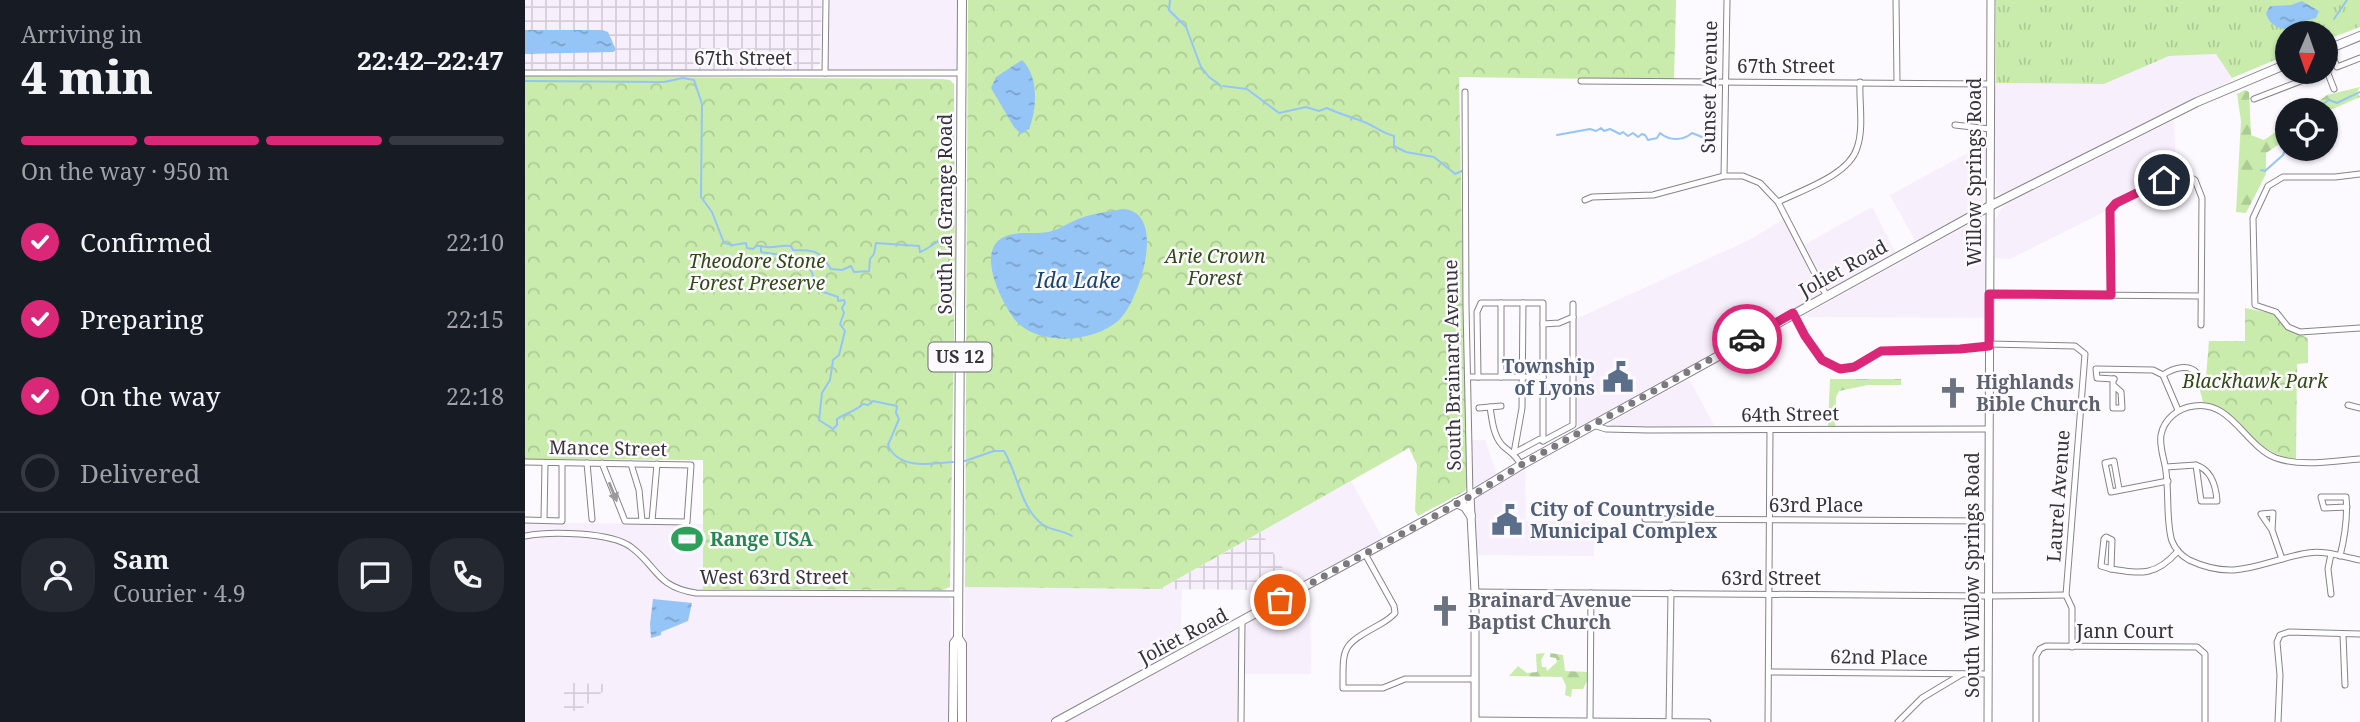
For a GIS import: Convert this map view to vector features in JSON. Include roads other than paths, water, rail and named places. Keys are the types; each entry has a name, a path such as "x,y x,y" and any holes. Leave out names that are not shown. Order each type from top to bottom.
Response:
{"main road":[{"name":"South La Grange Road","path":"962,0 958,638 962,644 962,722"},
{"path":"2338,46 2360,36"},
{"name":"Joliet Road","path":"1056,722 1471,496 1521,465 1793,313 1990,206 2197,102 2275,69"},
{"path":"1456,503 1465,507 1472,516"},
{"name":"South La Grange Road","path":"953,722 954,643 958,638"}],"street":[{"path":"825,73 826,0"},
{"name":"Sunset Avenue","path":"1724,176 1727,0"},
{"path":"1896,0 1897,82"},
{"name":"Willow Springs Road","path":"1988,429 1991,0"},
{"path":"2338,67 2360,58"},
{"name":"67th Street","path":"525,73 961,73"},
{"name":"67th Street","path":"1581,81 1990,84"},
{"path":"1778,202 1842,170 1853,157 1859,140 1860,82"},
{"path":"2254,99 2293,84"},
{"path":"2332,84 2334,89"},
{"name":"South Brainard Avenue","path":"1465,92 1475,721"},
{"path":"1955,125 1990,129"},
{"path":"2360,174 2281,177 2267,187 2252,220 2255,305 2279,313 2286,325 2297,331 2360,328"},
{"path":"1585,201 1592,197 1653,195 1724,176 1743,176 1760,183 1778,202 1826,295"},
{"path":"2111,295 2110,210 2116,203 2164,180 2186,176 2195,180 2202,198 2201,325"},
{"path":"1989,294 2200,296"},
{"path":"1478,377 1477,312 1481,303 1543,303 1543,441"},
{"path":"1501,303 1501,377"},
{"path":"1514,453 1523,408 1523,303"},
{"path":"1514,453 1573,425 1573,304"},
{"path":"1793,313 1822,360 1840,369 1854,367 1881,351 1960,349 1989,345"},
{"path":"1543,324 1559,323 1573,317"},
{"name":"Laurel Avenue","path":"1989,345 2075,346 2085,354 2066,595 2072,608 2072,647"},
{"path":"2163,375 2173,368 2188,368 2198,374"},
{"path":"2115,369 2113,382 2097,379 2097,369 2115,369 2153,370 2163,375 2178,410"},
{"path":"1468,377 1543,377"},
{"path":"2360,459 2299,463 2273,457 2257,447 2229,417 2217,409 2200,405 2178,410 2164,426 2161,436 2168,481 2171,533 2178,551 2188,559 2225,570 2257,567 2308,552 2360,560"},
{"path":"2348,405 2360,408"},
{"path":"1479,408 1501,406"},
{"path":"1490,407 1495,433 1503,446 1514,453 1521,465"},
{"name":"64th Street","path":"1593,425 1606,429 1770,431 1794,428 1988,429"},
{"name":"South Willow Springs Road","path":"1988,429 1988,722"},
{"path":"1768,722 1770,431"},
{"path":"2119,489 2113,461 2105,463 2111,492 2168,481"},
{"name":"Mance Street","path":"525,462 691,465 687,522 652,521"},
{"path":"544,520 545,463"},
{"path":"525,520 562,521 562,463"},
{"path":"587,463 592,519"},
{"path":"602,463 625,521 652,521 657,464"},
{"path":"631,464 639,490 642,521"},
{"path":"2166,467 2196,465 2206,470 2217,501 2201,501 2196,465"},
{"path":"2340,556 2347,527 2347,507 2346,497 2321,497 2324,508 2347,507"},
{"name":"63rd Place","path":"1645,519 1988,521"},
{"path":"2272,530 2282,559"},
{"name":"West 63rd Street","path":"525,537 612,537 631,546 665,582 696,593 959,594"},
{"path":"2111,569 2112,538 2106,537 2101,566 2111,569 2153,571 2164,566 2178,551"},
{"path":"1364,552 1394,606 1395,613 1390,619 1355,638 1347,646 1343,658 1343,688 1383,688 1405,679 1475,679"},
{"path":"2330,594 2328,569 2331,554"},
{"name":"63rd Street","path":"1475,592 2066,595"},
{"path":"1590,721 1591,593"},
{"path":"1669,721 1671,593"},
{"path":"1241,722 1242,621"},
{"path":"2278,722 2278,638 2289,632 2360,634"},
{"path":"2343,635 2345,685"},
{"name":"Jann Court","path":"2036,722 2036,656 2040,649 2046,646 2197,647 2205,654 2205,722"},
{"name":"62nd Place","path":"1769,672 1988,674"},
{"path":"1898,722 1922,698 1962,674"},
{"path":"1475,721 1708,722"}],"water":[{"path":"2302,1 2319,11 2316,18 2305,21 2275,21 2275,25 2268,19 2266,13 2270,6 2291,5"},
{"path":"525,30 602,30 608,32 616,50 525,54"},
{"path":"1022,60 1028,67 1034,84 1035,103 1029,129 1021,134 991,88 996,77"},
{"name":"Ida Lake","path":"1122,209 1136,213 1144,224 1147,240 1146,258 1135,295 1119,320 1097,333 1071,339 1044,336 1020,325 1003,301 993,275 992,250 998,241 1014,234 1052,231 1086,216"},
{"path":"653,599 692,603 688,621 651,638"}],"waterway":[{"path":"1170,0 1169,10 1186,27 1201,67 1220,85"},
{"path":"2334,19 2347,0"},
{"path":"525,81 694,80 702,104 701,197 712,212 724,243 746,243 747,248 753,249 761,246 761,252 788,256 792,267 811,271 812,288 838,297 838,301 844,300 844,313 840,324 845,331 839,355 833,360 830,380 822,393 819,420 833,429 837,425 837,419 863,404 868,405 873,401 897,406 899,419 888,445 893,453 916,464 953,462"},
{"path":"1223,86 1247,89 1279,113 1306,107 1319,111 1327,108 1359,120 1394,136 1394,146 1406,152 1434,157 1454,173"},
{"path":"2338,103 2360,92"},
{"path":"1557,135 1590,129 1596,131 1601,128 1620,134 1623,132 1628,136 1633,133 1638,137 1642,134 1648,140 1657,138 1660,133 1676,139 1692,133 1702,137 1712,136"},
{"path":"2261,170 2265,171 2276,161"},
{"path":"1455,174 1462,171"},
{"path":"761,246 791,246 793,250 812,251 820,255 831,269 842,270 851,266 854,272 869,271 876,243 919,246 920,252 947,237 948,241"},
{"path":"965,461 994,451 1004,451 1024,499 1035,517 1042,524 1072,536"}],"place":[{"name":"Township of Lyons","path":"1618,377"},
{"name":"Highlands Bible Church","path":"1953,393"},
{"name":"City of Countryside Municipal Complex","path":"1507,520"},
{"name":"Range USA","path":"687,539"},
{"name":"Brainard Avenue Baptist Church","path":"1445,611"}],"park label":[{"name":"Arie Crown Forest","path":"1215,267"},
{"name":"Theodore Stone Forest Preserve","path":"757,272"},
{"name":"Blackhawk Park","path":"2255,381"}]}
